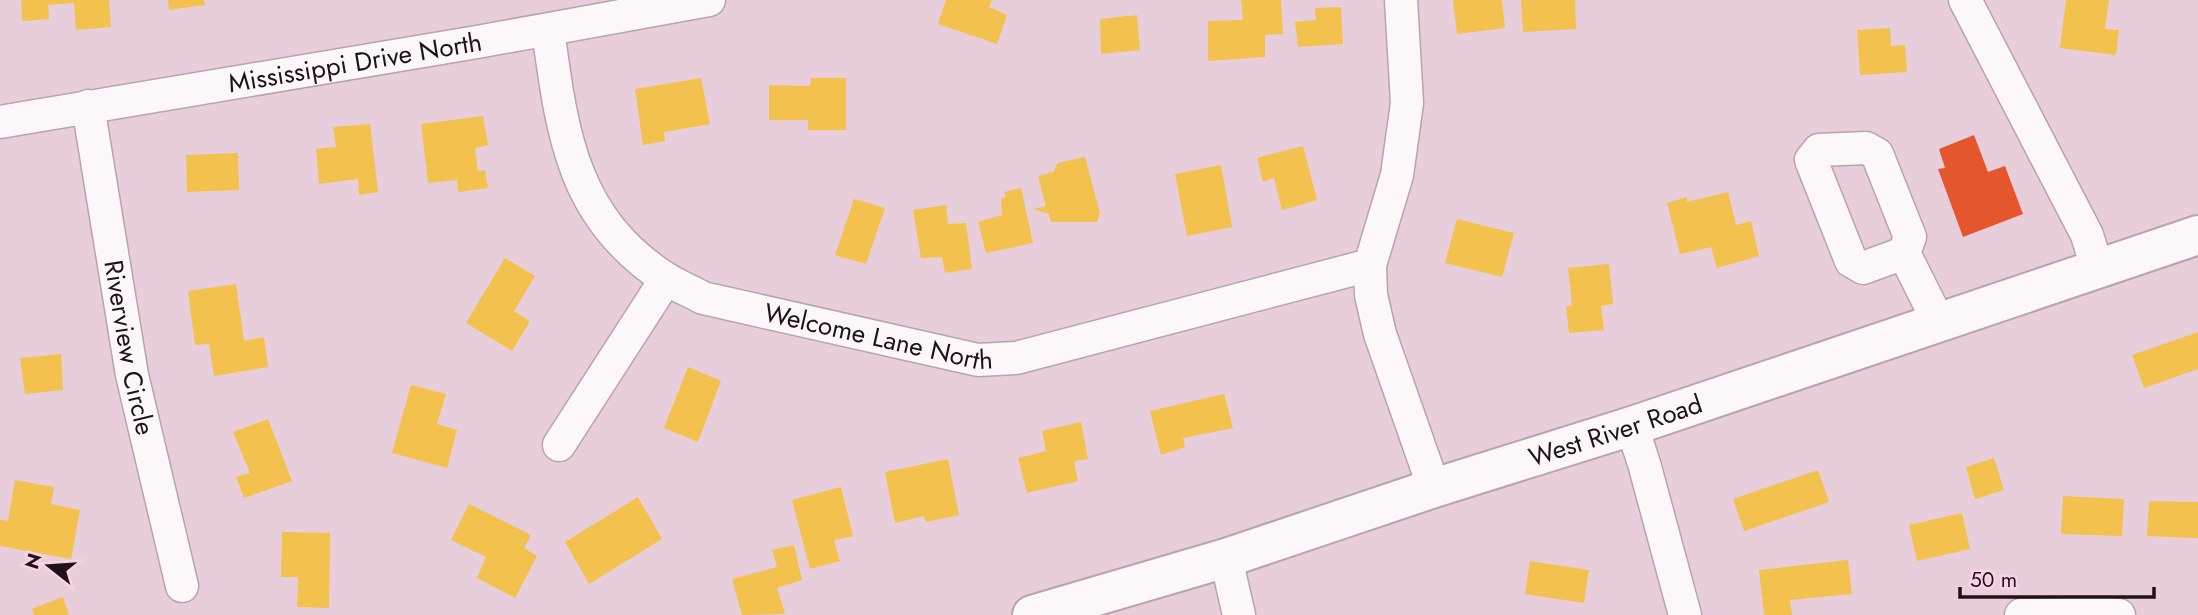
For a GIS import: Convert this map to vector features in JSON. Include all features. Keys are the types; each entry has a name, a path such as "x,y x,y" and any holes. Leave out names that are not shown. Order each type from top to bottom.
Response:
{"main road":[{"name":"West River Road","path":"1032,615 1226,558 1434,488 1632,426 2198,235"}],"street":[{"name":"Mississippi Drive North","path":"0,122 548,30 709,0"},
{"path":"1401,0 1407,103 1397,175 1370,265 1371,295 1380,334 1434,488"},
{"path":"1965,0 2087,235 2097,268"},
{"name":"Welcome Lane North","path":"548,30 560,115 573,161 590,204 620,241 639,259 666,279 703,298 978,360 1016,358 1370,265"},
{"name":"Riverview Circle","path":"88,106 132,375 182,586"},
{"path":"1904,253 1939,323"},
{"path":"559,445 666,279"},
{"path":"1632,426 1685,615"},
{"path":"1226,558 1239,615"},
{"path":"2021,615 2119,615"}],"building: Homes":[{"path":"21,0 109,0 111,27 76,30 74,3 48,5 49,19 22,21"},
{"path":"168,0 204,0 205,5 169,10"},
{"path":"946,0 992,0 989,7 1007,15 997,44 938,24"},
{"path":"1241,0 1281,0 1283,34 1265,35 1265,57 1208,61 1208,21 1243,20"},
{"path":"1453,0 1502,0 1505,28 1457,34"},
{"path":"1521,0 1575,0 1576,29 1523,32"},
{"path":"2066,0 2109,0 2105,29 2119,30 2116,55 2060,48"},
{"path":"1341,7 1343,44 1298,47 1295,22 1316,20 1315,8"},
{"path":"1137,15 1140,50 1101,54 1100,19"},
{"path":"1890,28 1891,46 1905,45 1907,72 1860,75 1857,30"},
{"path":"701,78 710,124 664,132 665,141 643,145 635,89"},
{"path":"811,78 846,78 846,130 808,130 808,120 769,120 769,85 810,86"},
{"path":"483,116 488,145 475,148 478,171 485,170 488,188 458,192 457,180 428,183 421,124"},
{"path":"370,124 378,192 359,195 358,179 319,184 316,149 336,147 333,127"},
{"path":"1303,146 1317,200 1282,210 1274,178 1263,182 1257,158"},
{"path":"238,153 239,190 187,192 186,155"},
{"path":"1085,157 1100,213 1097,222 1051,222 1049,214 1033,209 1046,206 1038,176 1053,172 1058,163"},
{"path":"1221,165 1232,227 1187,236 1175,174"},
{"path":"1021,188 1033,243 986,253 978,222 1002,215 1001,199 1006,197 1004,192"},
{"path":"1728,192 1736,225 1751,221 1759,256 1717,268 1711,247 1680,254 1667,203 1687,197 1687,202"},
{"path":"854,199 885,208 866,264 835,255"},
{"path":"946,205 948,224 966,223 972,269 945,273 942,257 921,258 913,210"},
{"path":"1457,219 1514,233 1502,277 1445,263"},
{"path":"505,258 535,276 514,311 530,321 512,351 466,323"},
{"path":"1609,264 1613,304 1601,306 1604,330 1569,333 1566,307 1572,305 1568,268"},
{"path":"236,284 244,341 264,337 268,367 214,376 209,344 195,345 188,291"},
{"path":"2198,332 2198,369 2144,388 2132,355"},
{"path":"61,354 63,390 25,394 20,358"},
{"path":"688,367 721,381 698,442 664,428"},
{"path":"411,385 446,394 437,424 457,430 447,468 392,453"},
{"path":"1224,394 1233,428 1183,438 1185,447 1161,455 1150,411"},
{"path":"268,419 292,481 244,498 236,477 250,473 233,432"},
{"path":"1081,422 1088,459 1074,461 1078,481 1027,493 1018,458 1046,451 1042,431"},
{"path":"1994,458 2004,490 1975,499 1966,467"},
{"path":"948,459 959,515 926,522 924,516 895,523 885,472"},
{"path":"1818,470 1829,502 1744,531 1733,499"},
{"path":"15,480 54,487 51,504 80,510 71,559 0,546 0,520 8,521"},
{"path":"841,487 853,536 834,540 840,561 810,569 792,500"},
{"path":"2063,496 2124,499 2122,536 2061,534"},
{"path":"638,497 662,539 589,584 565,542"},
{"path":"2149,501 2198,502 2198,538 2147,536"},
{"path":"469,504 531,535 524,548 537,556 515,598 477,578 486,557 451,540"},
{"path":"1962,513 1970,549 1917,561 1909,525"},
{"path":"282,532 330,533 329,608 297,607 298,577 281,577"},
{"path":"794,545 802,580 777,588 785,614 742,615 732,579 777,567 772,550"},
{"path":"1848,560 1852,594 1790,600 1792,615 1764,615 1759,570"},
{"path":"1530,561 1589,570 1584,603 1525,594"},
{"path":"63,597 69,615 34,615 32,609"}],"building: Shops":[{"path":"1974,135 1988,172 2005,166 2023,214 1963,237 1938,169 1945,168 1939,149"}]}
